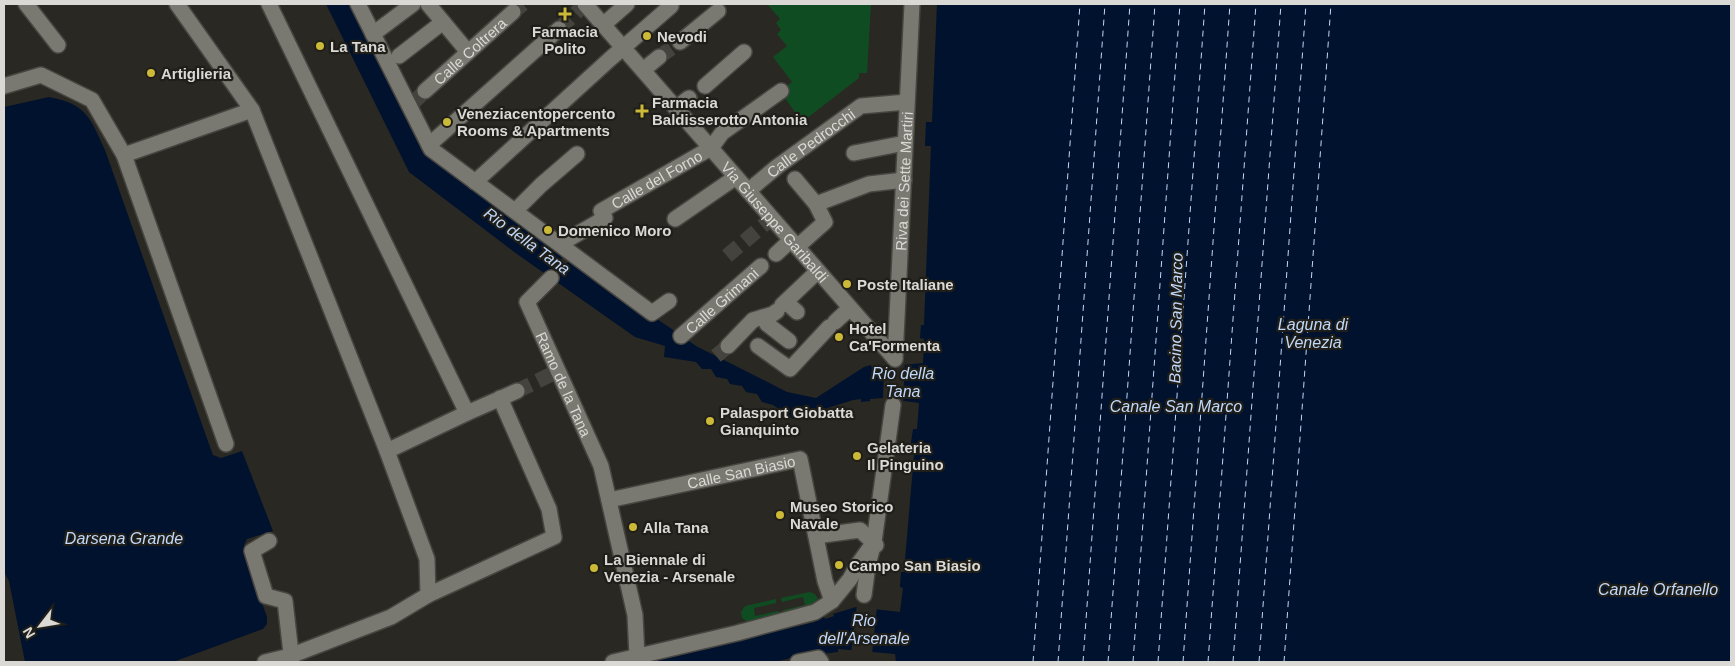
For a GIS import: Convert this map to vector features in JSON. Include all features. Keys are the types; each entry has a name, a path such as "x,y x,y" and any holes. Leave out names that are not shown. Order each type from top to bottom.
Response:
{"street":[{"path":"26,4 58,45"},
{"path":"177,4 252,110 387,451 427,559 428,595"},
{"path":"269,4 467,412"},
{"path":"358,4 373,34 393,60 431,149 516,210 652,314 665,303"},
{"path":"373,34 413,4"},
{"path":"428,4 468,52"},
{"name":"Via Giuseppe Garibaldi","path":"586,4 895,359"},
{"path":"604,25 627,4"},
{"path":"475,182 671,4"},
{"name":"Riva dei Sette Martiri","path":"895,359 912,4"},
{"name":"Calle Coltrera","path":"425,91 513,12"},
{"path":"680,42 718,12"},
{"path":"393,60 443,22"},
{"path":"429,144 559,29"},
{"path":"710,85 744,52"},
{"path":"643,70 659,57"},
{"path":"4,86 41,75 92,100 124,155 226,444"},
{"path":"710,148 722,133 781,91"},
{"path":"676,108 689,98"},
{"name":"Calle Pedrocchi","path":"748,191 778,166 861,106 908,102"},
{"path":"124,155 252,110"},
{"path":"854,153 905,142"},
{"name":"Calle del Forno","path":"560,244 605,218 601,211 710,148"},
{"path":"516,210 541,185 577,154"},
{"path":"675,219 736,177"},
{"path":"776,254 825,222 816,204 795,179"},
{"path":"816,204 869,184 904,180"},
{"name":"Calle Grimani","path":"681,336 761,266"},
{"path":"728,346 753,320 773,314 786,307 818,271"},
{"name":"Ramo de la Tana","path":"551,278 527,302 601,466 610,500"},
{"path":"758,346 790,369 832,324 850,308"},
{"path":"766,324 789,341"},
{"path":"387,451 467,412 517,391"},
{"path":"265,662 291,659 391,617 428,595 554,537 549,509 500,398"},
{"path":"864,595 868,565 875,543 893,405"},
{"name":"Calle San Biasio","path":"610,500 800,459 816,534"},
{"path":"610,500 635,615 637,656"},
{"path":"831,602 821,567 816,534 860,530 875,543"},
{"path":"269,542 252,551 266,596 285,601 291,659"},
{"path":"613,662 737,633 815,612 831,602 875,543"},
{"path":"798,662 820,658"}],"green space":[{"path":"767,4 871,4 867,73 859,73 859,78 802,122 780,91 792,82 773,57 787,46 777,34 781,30 776,23 780,19"},
{"path":"810,592 818,599 817,604 784,614 783,610 805,605 803,597 782,602 781,598"},
{"path":"776,599 776,603 754,608 755,616 778,611 779,615 748,622 742,618 741,612 745,606"}],"water":[{"name":"Canale San Marco","path":"326,4 354,4 422,144 594,275 696,346 787,392 816,398 864,367 871,365 872,368 923,363 924,339 920,338 921,325 924,325 931,146 925,146 926,122 932,122 937,4 1731,4 1731,662 896,662 895,654 838,649 838,652 822,654 821,651 818,651 775,662 645,662 815,622 815,619 824,616 825,619 834,616 833,614 856,607 900,612 903,588 900,587 901,572 904,572 915,443 911,443 913,429 917,429 919,403 883,398 861,402 861,399 853,400 793,419 773,405 762,402 757,394 746,392 742,386 730,384 727,379 716,377 711,369 702,369 696,362 664,357 665,346 635,337 517,254 409,172"},
{"name":"Darsena Grande","path":"49,97 62,100 79,108 91,121 105,150 213,455 221,458 242,451 273,531 247,539 244,545 244,553 267,617 267,624 263,629 173,662 25,662 9,581 4,572 4,107"}],"pier":[{"path":"567,252 573,256 553,280 548,276"},
{"path":"905,361 903,403 883,401 884,364"},
{"path":"857,604 877,606 872,655 851,653"}],"ferry route":[{"path":"1033,662 1080,4"},
{"path":"1058,662 1105,4"},
{"path":"1083,662 1130,4"},
{"path":"1108,662 1155,4"},
{"path":"1133,662 1180,4"},
{"path":"1158,662 1205,4"},
{"path":"1183,662 1230,4"},
{"path":"1208,662 1256,4"},
{"path":"1233,662 1281,4"},
{"path":"1259,662 1306,4"},
{"path":"1284,662 1331,4"}],"tunnel":[{"path":"513,12 523,4"},
{"path":"559,29 585,4"},
{"path":"659,57 680,42"},
{"path":"412,104 425,91"},
{"path":"727,256 772,218"},
{"path":"716,356 728,346"},
{"path":"517,391 558,371"}],"place":[{"name":"Farmacia Polito","path":"565,14"},
{"name":"Nevodi","path":"647,36"},
{"name":"La Tana","path":"320,46"},
{"name":"Artiglieria","path":"151,73"},
{"name":"Farmacia Baldisserotto Antonia","path":"642,111"},
{"name":"Veneziacentopercento Rooms & Apartments","path":"447,122"},
{"name":"Domenico Moro","path":"548,230"},
{"name":"Poste Italiane","path":"847,284"},
{"name":"Hotel Ca'Formenta","path":"839,337"},
{"name":"Palasport Giobatta Gianquinto","path":"710,421"},
{"name":"Gelateria Il Pinguino","path":"857,456"},
{"name":"Museo Storico Navale","path":"780,515"},
{"name":"Alla Tana","path":"633,527"},
{"name":"Campo San Biasio","path":"839,565"},
{"name":"La Biennale di Venezia - Arsenale","path":"594,568"}],"water label":[{"name":"Rio della Tana","path":"527,241"},
{"name":"Bacino San Marco","path":"1176,318"},
{"name":"Laguna di Venezia","path":"1313,333"},
{"name":"Rio della Tana","path":"903,382"},
{"name":"Canale Orfanello","path":"1658,589"},
{"name":"Rio dell'Arsenale","path":"864,629"}]}
